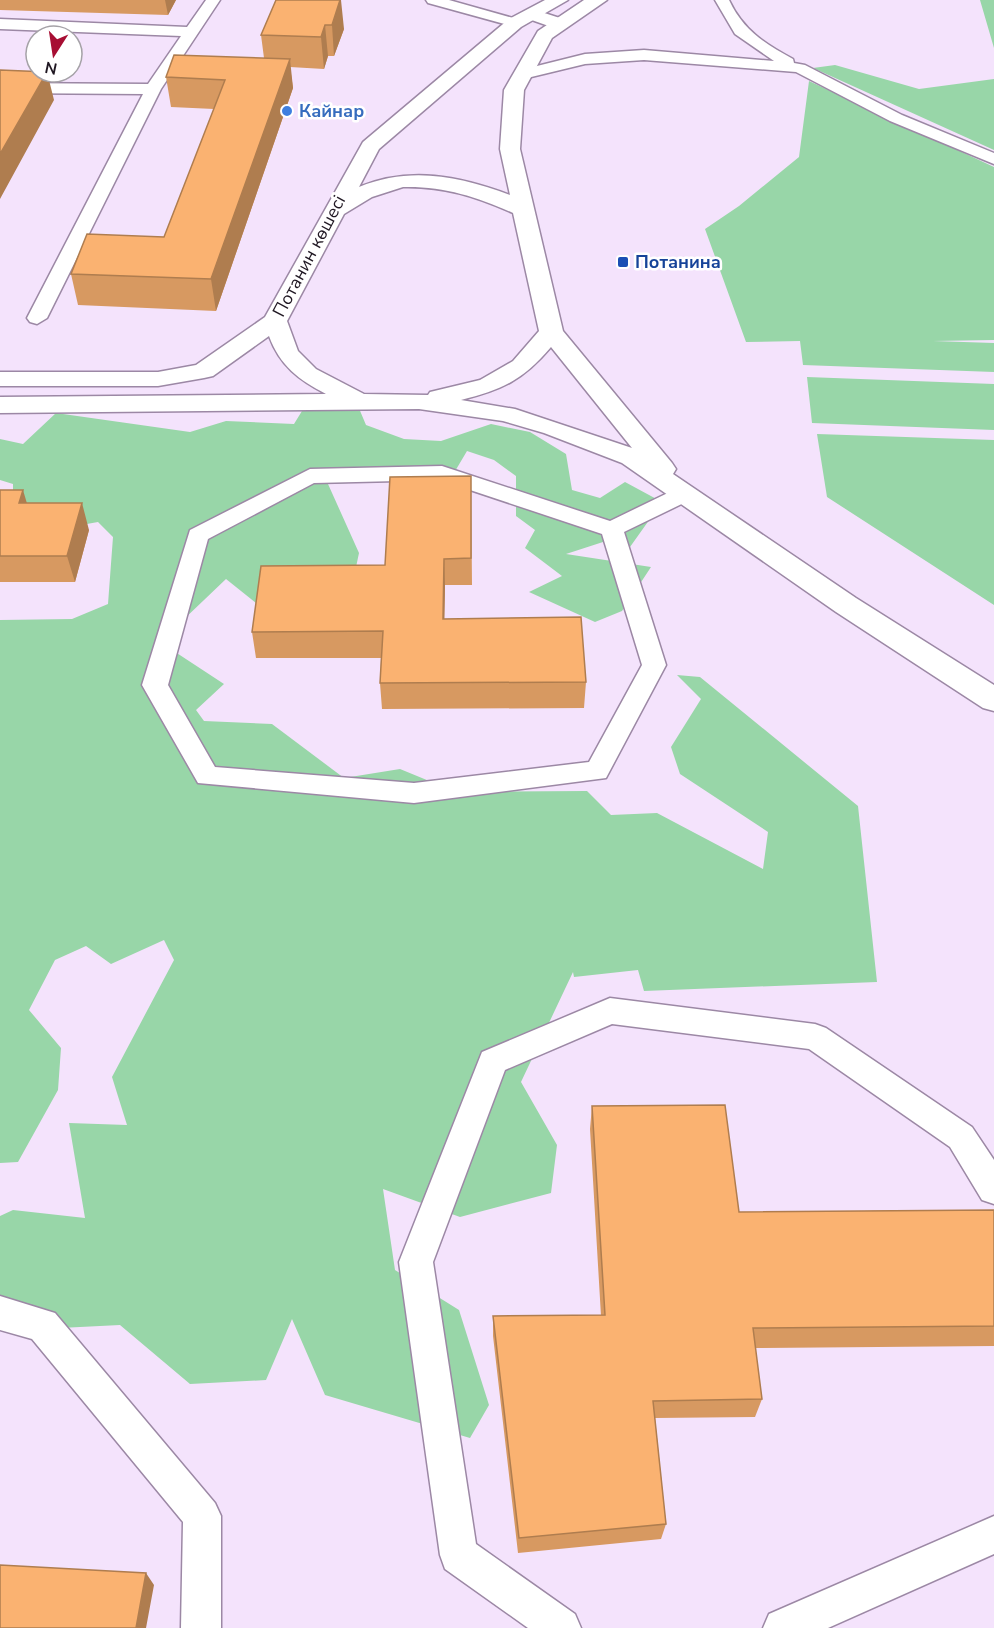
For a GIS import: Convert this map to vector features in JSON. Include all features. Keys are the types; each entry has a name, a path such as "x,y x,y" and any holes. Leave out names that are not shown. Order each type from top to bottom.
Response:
{"main road":[{"name":"Потанин көшесі","path":"0,380 158,379 204,371 275,321 370,146 524,19 559,0"},
{"path":"598,0 545,35 514,90 510,149 550,332 684,494"},
{"path":"524,19 560,24"},
{"path":"333,212 366,191 402,182 464,185 489,193 522,209"},
{"path":"275,321 286,353 307,374 358,401"},
{"path":"419,402 488,386 522,366 550,332"},
{"path":"0,405 419,402 506,414 554,428 631,457 846,605 994,700"}],"lane":[{"path":"37,318 153,89 189,32 213,0"},
{"path":"433,0 524,19"},
{"path":"722,0 734,26 754,44 896,117 994,159"},
{"path":"0,24 189,32"},
{"path":"524,74 585,60 644,55 799,68"},
{"path":"0,88 153,89"},
{"path":"612,529 654,665 597,771 414,793 207,776 155,685 198,535 310,476 442,473 612,529 684,494"},
{"path":"561,1628 459,1555 416,1262 493,1061 610,1011 815,1036 961,1137 994,1190"},
{"path":"0,1313 43,1325 202,1516 201,1628"},
{"path":"783,1628 994,1535"}],"green space":[{"path":"980,0 994,0 994,48"},
{"path":"835,65 919,89 994,79 994,150 813,68"},
{"path":"809,81 994,167 994,340 933,341 994,343 994,372 803,365 800,341 746,342 705,229 739,206 799,157"},
{"path":"807,377 994,384 994,430 812,423"},
{"path":"358,406 366,425 404,439 441,441 491,424 530,432 566,454 572,490 600,498 625,482 662,502 630,547 603,542 566,554 651,567 622,611 595,622 529,592 562,576 525,548 535,530 516,516 516,476 494,460 467,451 451,478 328,484 359,553 349,600 271,615 226,579 160,642 224,684 196,710 204,721 272,724 344,778 400,769 456,792 587,791 611,815 657,813 763,869 768,832 680,774 671,747 701,699 677,675 700,677 858,806 877,982 644,991 638,970 574,977 573,972 521,1082 557,1145 551,1193 460,1217 383,1189 395,1270 459,1310 489,1405 470,1438 325,1395 292,1319 266,1380 190,1384 120,1325 0,1331 0,1216 13,1210 85,1218 69,1123 127,1125 112,1077 174,960 164,940 111,964 86,946 55,960 29,1010 61,1048 58,1090 18,1162 0,1163 0,620 72,619 108,604 113,537 98,522 53,530 13,516 13,484 0,480 0,439 23,444 56,413 190,432 226,421 294,424 302,411"},
{"path":"817,434 994,440 994,605 827,497"}],"building":[{"path":"276,0 340,0 332,25 325,25 321,37 261,35"},
{"path":"174,55 290,59 211,279 71,274 87,234 164,237 225,80 166,77"},
{"path":"0,70 24,71 24,84 40,84 0,154"},
{"path":"471,476 471,558 444,559 443,619 581,617 586,682 380,683 383,631 252,632 261,566 385,565 390,477"},
{"path":"0,490 23,490 19,503 82,503 67,556 0,556"},
{"path":"725,1105 739,1212 994,1210 994,1326 753,1328 762,1399 653,1401 666,1524 519,1538 493,1316 605,1315 592,1106"},
{"path":"0,1565 146,1573 136,1628 0,1628"}],"place":[{"name":"Кайнар","path":"287,111"},
{"name":"Потанина","path":"623,262"}]}
